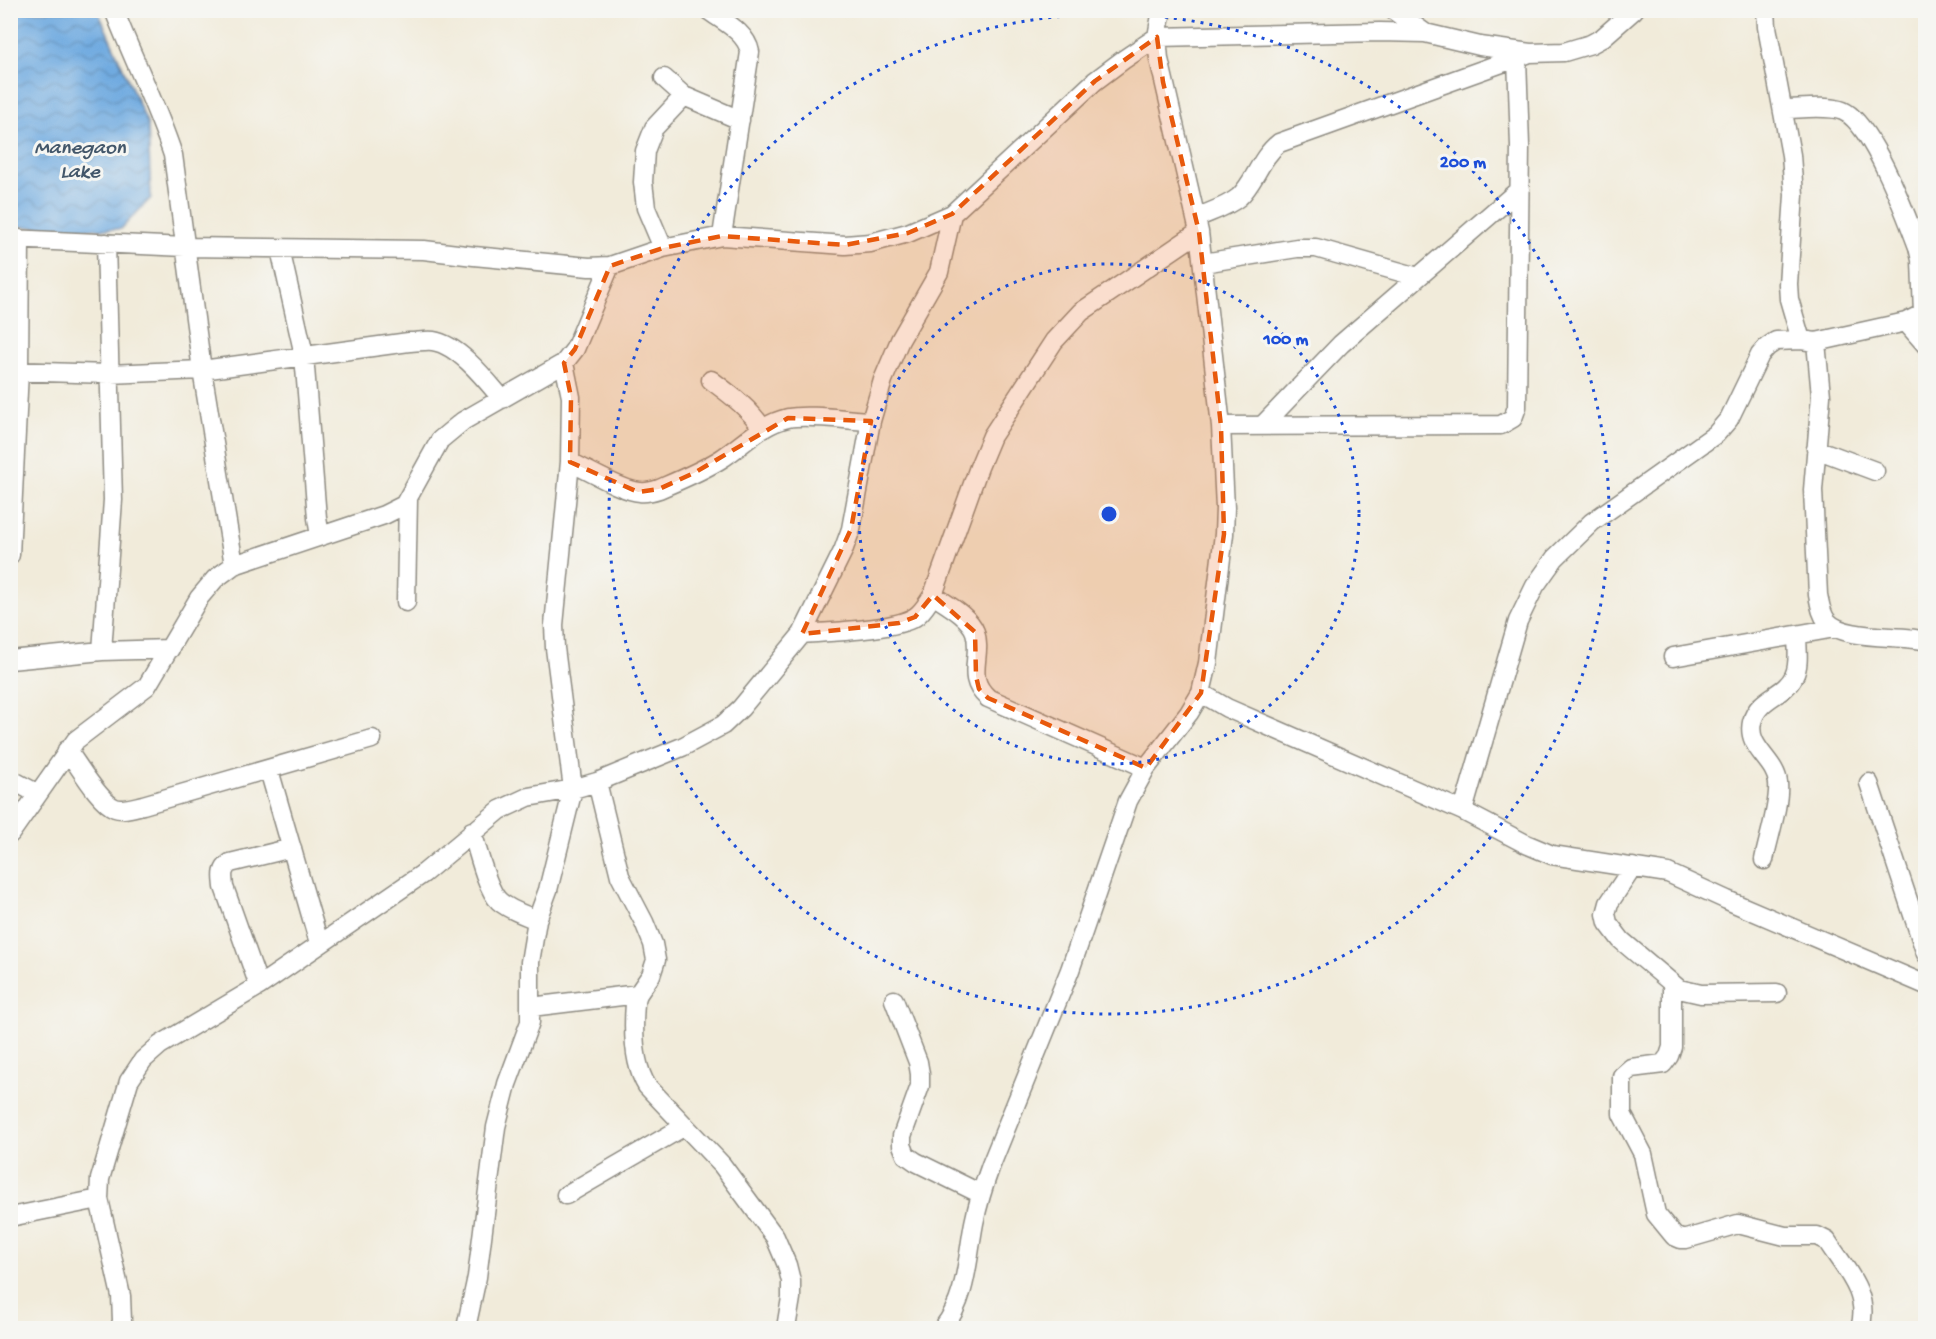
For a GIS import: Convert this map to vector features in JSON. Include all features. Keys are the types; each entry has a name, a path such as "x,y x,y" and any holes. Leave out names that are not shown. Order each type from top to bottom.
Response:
{"street":[{"path":"114,10 164,126 173,155 202,370 234,565"},
{"path":"708,10 743,36 748,45 749,60 722,236"},
{"path":"944,1329 954,1315 964,1286 974,1221 991,1165 1070,970 1128,801 1146,768 1189,713 1201,693 1208,663 1226,508 1221,426 1197,225 1163,82 1157,37 1162,10"},
{"path":"1393,10 1425,33"},
{"path":"802,634 874,628 898,623 915,617 926,606 933,595 979,467 993,436 1054,341 1081,312 1240,195 1269,150 1279,143 1524,56 1564,52 1592,44 1634,10"},
{"path":"1766,10 1767,27 1791,155 1794,195 1788,299 1809,341 1821,396 1813,500 1818,595 1821,609 1826,620 1835,628 1847,633 1926,641"},
{"path":"10,555 15,371 15,239 185,247 424,250 589,267 610,266 663,248 722,236 845,245 870,243 908,233 952,214 1095,81 1157,37 1425,33 1524,56"},
{"path":"1221,426 1501,425 1513,418 1517,407 1520,146 1524,56"},
{"path":"664,78 684,96 740,120"},
{"path":"663,248 646,208 643,182 645,151 654,128 684,96"},
{"path":"1783,109 1835,109 1850,115 1877,152 1918,247 1921,260 1918,316 1926,345"},
{"path":"1262,426 1341,344 1520,189"},
{"path":"120,1329 121,1296 99,1199 100,1179 129,1081 143,1060 160,1045 259,986 424,873 500,810 528,797 597,782 682,747 723,725 741,708 802,634 852,530 871,421 883,380 900,340 939,272 952,214"},
{"path":"102,651 113,500 106,243"},
{"path":"1203,263 1297,248 1316,248 1418,277"},
{"path":"280,249 304,355 320,536"},
{"path":"10,834 68,750 86,731 147,686 199,598 215,579 234,565 384,515 404,505 440,440 463,421 564,363 575,349 610,266"},
{"path":"1462,811 1518,621 1535,586 1568,544 1592,522 1716,434 1729,419 1760,354 1776,341 1809,341 1918,316"},
{"path":"15,371 109,374 202,370 304,355 409,342 436,341 472,364 502,399"},
{"path":"466,1329 477,1276 496,1126 507,1084 530,1022 530,962 537,920 548,890 573,789 554,625 570,462 571,397 564,363"},
{"path":"711,380 747,408 763,429"},
{"path":"570,462 627,489 649,492 722,459 772,424 794,417 871,421"},
{"path":"1816,449 1875,471"},
{"path":"406,602 408,499"},
{"path":"933,595 967,620 975,632 976,676 979,689 988,698 1146,768"},
{"path":"1673,657 1835,628"},
{"path":"1764,860 1777,800 1778,784 1776,773 1757,749 1751,735 1752,722 1758,709 1788,686 1794,677 1797,668 1797,635"},
{"path":"10,660 102,651 170,649"},
{"path":"1201,693 1237,713 1462,811 1552,855 1668,873 1926,985"},
{"path":"68,750 108,805 117,809 143,805 372,739"},
{"path":"269,770 319,943"},
{"path":"10,779 38,795"},
{"path":"597,782 620,876 644,922 653,944 656,960 651,975 638,994 634,1012 637,1064 640,1076 646,1086 722,1165 775,1237 791,1281 786,1329"},
{"path":"1869,783 1926,954"},
{"path":"472,831 496,898 505,905 537,920"},
{"path":"259,986 224,887 222,875 224,868 230,863 292,848"},
{"path":"1633,867 1609,903 1606,914 1608,923 1620,940 1679,989 1701,994 1777,993"},
{"path":"1672,983 1672,1047 1669,1056 1663,1064 1631,1068 1622,1076 1622,1114 1643,1154 1656,1214 1674,1236 1681,1239 1738,1224 1785,1236 1822,1238 1827,1241 1859,1288 1863,1305 1860,1329"},
{"path":"531,1007 638,994"},
{"path":"894,1000 918,1062 920,1074 920,1086 902,1136 902,1145 906,1155 981,1194"},
{"path":"566,1195 685,1126"},
{"path":"10,1217 99,1199"}],"highlighted area":[{"path":"1157,37 1163,82 1199,232 1221,426 1224,534 1201,693 1146,768 988,698 979,689 976,676 975,632 933,595 915,617 899,623 802,634 851,529 871,421 788,418 694,473 659,489 638,492 570,462 571,397 564,363 575,349 610,266 663,248 722,236 845,245 908,233 952,214 1095,81"}],"water":[{"name":"Manegaon Lake","path":"10,11 98,11 148,125 151,198 121,229 11,226"}]}
